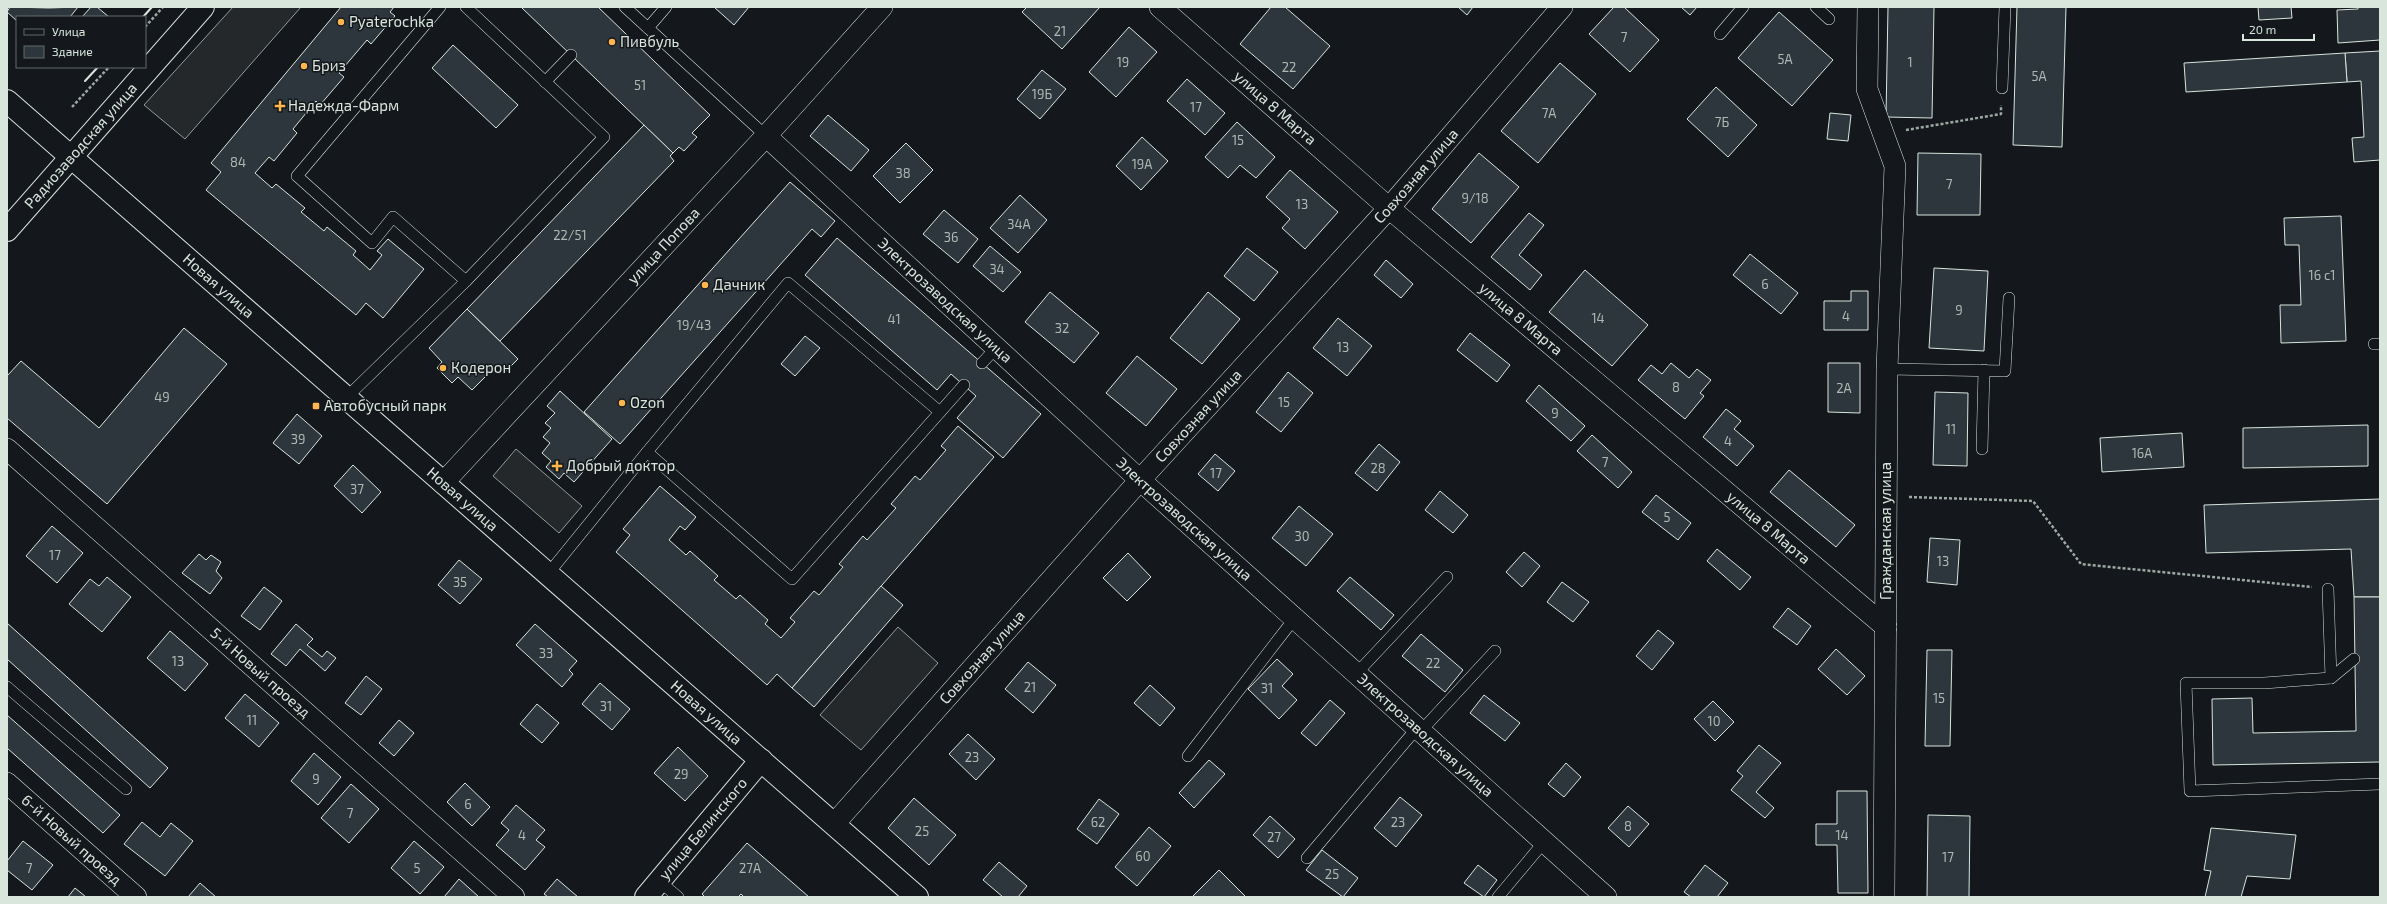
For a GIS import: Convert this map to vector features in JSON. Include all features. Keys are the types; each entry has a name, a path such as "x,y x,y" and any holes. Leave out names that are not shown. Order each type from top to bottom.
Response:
{"street":[{"name":"Радиозаводская улица","path":"7,230 72,158 203,7"},
{"name":"улица Попова","path":"443,483 766,136 882,7"},
{"name":"улица 8 Марта","path":"1160,7 1389,208 1886,627"},
{"name":"Совхозная улица","path":"834,824 1140,480 1389,208 1562,7"},
{"path":"1868,7 1867,89 1884,134"},
{"name":"Новая улица","path":"7,101 917,897"},
{"name":"Гражданская улица","path":"1884,134 1895,166 1887,369 1884,897"},
{"name":"Электрозаводская улица","path":"766,136 1140,480 1606,897"},
{"name":"5-й Новый проезд","path":"7,449 514,897"},
{"name":"улица Белинского","path":"652,889 761,760"},
{"name":"6-й Новый проезд","path":"7,783 136,897"}],"lane":[{"path":"440,7 297,176 372,243 393,217 466,281"},
{"path":"346,398 466,281 604,137 466,7"},
{"path":"625,7 766,136"},
{"path":"648,28 666,7"},
{"path":"1720,34 1744,7"},
{"path":"1816,7 1830,19"},
{"path":"2002,88 2005,7"},
{"path":"545,82 571,55"},
{"path":"548,574 647,452 788,283 940,412"},
{"path":"1887,369 2005,371 2009,298"},
{"path":"982,363 996,348"},
{"path":"1982,449 1984,370"},
{"path":"647,452 792,579 964,385"},
{"path":"1356,674 1447,577"},
{"path":"2328,589 2332,678"},
{"path":"1188,756 1294,618"},
{"path":"1307,858 1419,730 1495,651"},
{"path":"2354,659 2332,678 2264,683 2186,683 2190,791 2380,784"},
{"path":"7,687 126,789"},
{"path":"1498,897 1544,842"},
{"path":"652,889 678,897"}],"path":[{"path":"146,26 163,7"},
{"path":"72,107 107,68"},
{"path":"1884,134 2001,114 2002,88"},
{"path":"1887,497 2034,501 2081,564 2328,589"}],"shaded area":[{"path":"233,7 301,7 185,139 144,105"},
{"path":"516,449 582,506 559,533 493,476"},
{"path":"898,627 938,663 861,750 820,715"}],"building":[{"path":"10,7 78,7 71,16 16,16 16,20 7,12"},
{"path":"91,7 97,7 108,16 83,16"},
{"path":"341,7 394,7 390,12 395,16 371,44 367,40 339,73 344,77 320,105 316,101 293,129 297,133 274,161 269,157 255,173 272,188 276,184 305,208 301,212 324,231 327,227 356,251 353,255 370,270 382,255 377,251 388,239 424,269 383,318 366,303 356,315 206,190 221,172 211,163"},
{"path":"521,7 598,7 710,115 692,133 697,137 684,151 679,147 673,153"},
{"path":"714,7 749,7 734,25"},
{"path":"1027,7 1100,7 1062,49 1022,12"},
{"path":"1271,7 1285,7 1330,46 1293,89 1240,44"},
{"path":"1458,7 1473,7 1467,15"},
{"path":"1614,7 1624,7 1659,40 1630,72 1589,34"},
{"path":"1681,7 1697,7 1690,15"},
{"path":"1888,7 1934,7 1932,118 1886,117"},
{"path":"2017,7 2066,7 2062,147 2013,145"},
{"path":"2258,7 2291,7 2292,18 2259,20"},
{"path":"2358,7 2380,7 2380,40 2338,43 2337,10 2358,9"},
{"path":"1779,12 1833,60 1792,106 1738,58"},
{"path":"1129,27 1157,52 1116,97 1089,72"},
{"path":"453,45 518,105 496,128 432,68"},
{"path":"2380,51 2380,160 2354,162 2352,138 2364,137 2361,81 2347,82 2345,53"},
{"path":"2345,53 2347,82 2186,92 2184,63"},
{"path":"1560,63 1596,94 1538,163 1501,131"},
{"path":"1042,70 1066,89 1040,119 1017,99"},
{"path":"1187,79 1225,113 1205,135 1167,101"},
{"path":"1716,87 1757,125 1728,157 1687,119"},
{"path":"1830,113 1851,115 1848,141 1827,139"},
{"path":"828,115 869,150 851,171 810,136"},
{"path":"1237,122 1275,157 1256,178 1240,165 1228,178 1205,157"},
{"path":"644,125 673,153 670,156 674,161 500,341 467,309"},
{"path":"1142,137 1168,161 1141,190 1116,166"},
{"path":"906,143 933,170 900,203 873,176"},
{"path":"1479,153 1519,187 1471,243 1432,209"},
{"path":"1918,153 1981,154 1980,215 1917,215"},
{"path":"1290,170 1338,212 1305,249 1282,228 1290,219 1266,197"},
{"path":"790,182 835,221 821,237 812,229 620,444 584,412"},
{"path":"1020,195 1047,220 1018,253 990,228"},
{"path":"944,210 978,239 958,263 923,234"},
{"path":"1529,213 1544,225 1519,255 1542,275 1530,290 1491,257"},
{"path":"2341,216 2346,341 2281,343 2280,305 2301,305 2299,245 2285,245 2284,218"},
{"path":"837,238 1041,414 1003,458 957,418 976,396 951,374 937,390 805,275"},
{"path":"990,246 1021,272 1003,292 973,266"},
{"path":"1247,248 1278,272 1254,301 1224,276"},
{"path":"1750,254 1798,293 1781,314 1733,275"},
{"path":"1386,260 1413,284 1401,298 1374,275"},
{"path":"1934,268 1988,271 1984,351 1929,348"},
{"path":"1585,270 1648,325 1612,366 1549,312"},
{"path":"1851,291 1868,291 1868,330 1824,330 1824,301 1851,301"},
{"path":"1050,292 1099,333 1074,363 1025,322"},
{"path":"1208,292 1240,319 1202,364 1170,338"},
{"path":"467,309 518,359 505,372 498,364 472,390 458,377 452,383 437,368 442,362 429,348"},
{"path":"1338,318 1372,346 1347,376 1313,348"},
{"path":"184,328 227,364 107,504 7,418 7,376 21,361 99,428"},
{"path":"1470,333 1510,365 1497,382 1457,350"},
{"path":"805,336 820,348 795,376 781,364"},
{"path":"1137,356 1177,389 1146,426 1106,393"},
{"path":"1671,363 1689,378 1697,369 1711,380 1700,393 1704,396 1685,419 1638,380 1651,365 1662,374"},
{"path":"1828,363 1860,363 1860,413 1828,412"},
{"path":"1288,372 1313,393 1281,432 1256,412"},
{"path":"1539,385 1585,426 1571,441 1526,401"},
{"path":"560,391 612,439 574,482 564,473 559,479 546,467 551,461 542,453 550,443 543,437 551,428 545,423 555,413 547,406"},
{"path":"1935,392 1968,393 1967,466 1933,465"},
{"path":"1726,409 1741,421 1734,429 1754,446 1737,466 1703,437"},
{"path":"297,414 322,436 299,464 273,443"},
{"path":"2368,425 2368,466 2243,468 2243,428"},
{"path":"958,426 994,457 792,688 777,674 767,685 616,552 630,535 623,529 660,486 696,517 685,530 680,526 669,540 686,555 690,551 718,576 714,580 736,599 740,595 768,620 765,624 781,638 795,622 790,618 814,591 819,595 843,567 839,564 863,536 867,540 896,508 891,504 915,476 920,480 946,450 941,446"},
{"path":"2182,433 2184,467 2102,472 2100,438"},
{"path":"1592,435 1632,472 1618,488 1577,451"},
{"path":"1379,444 1400,462 1377,491 1355,473"},
{"path":"1215,454 1235,471 1218,491 1198,474"},
{"path":"353,465 381,492 362,513 334,486"},
{"path":"1789,470 1855,525 1836,547 1770,492"},
{"path":"1440,491 1468,515 1453,533 1425,510"},
{"path":"1656,495 1691,523 1678,540 1642,512"},
{"path":"2380,499 2380,597 2354,597 2351,549 2206,553 2204,505"},
{"path":"1299,506 1333,534 1306,566 1272,538"},
{"path":"52,526 83,553 57,583 26,556"},
{"path":"1930,538 1960,540 1957,585 1927,582"},
{"path":"1717,549 1751,577 1740,590 1707,561"},
{"path":"1524,552 1540,566 1522,587 1506,572"},
{"path":"1128,553 1151,577 1127,601 1103,578"},
{"path":"199,554 206,560 211,555 221,562 216,571 222,578 210,594 182,573"},
{"path":"459,560 482,579 460,604 438,585"},
{"path":"107,577 131,597 102,632 69,604 90,579 99,586"},
{"path":"1350,577 1394,615 1381,630 1337,591"},
{"path":"1562,582 1589,602 1573,622 1547,602"},
{"path":"881,586 903,605 814,707 792,688"},
{"path":"264,587 282,601 260,630 241,616"},
{"path":"2354,597 2380,597 2380,762 2213,765 2212,699 2252,698 2253,733 2356,731"},
{"path":"1788,608 1811,626 1797,645 1773,627"},
{"path":"7,623 168,768 150,788 7,659"},
{"path":"296,624 313,639 307,645 322,657 327,651 336,658 325,671 300,649 286,666 271,654"},
{"path":"535,624 577,661 569,670 573,674 562,687 516,645"},
{"path":"1658,630 1674,643 1652,670 1636,656"},
{"path":"170,631 208,664 185,691 147,658"},
{"path":"1421,634 1463,670 1445,692 1402,656"},
{"path":"1836,649 1865,676 1847,695 1818,669"},
{"path":"1927,650 1952,650 1950,746 1925,746"},
{"path":"1277,659 1293,674 1282,686 1297,700 1279,719 1248,689"},
{"path":"1028,662 1056,685 1033,713 1005,689"},
{"path":"366,676 382,689 361,715 345,703"},
{"path":"600,683 630,709 612,730 582,704"},
{"path":"1150,685 1175,708 1160,726 1134,703"},
{"path":"245,694 279,723 259,747 225,718"},
{"path":"1484,695 1520,723 1505,741 1470,713"},
{"path":"1330,700 1345,713 1316,746 1301,733"},
{"path":"1713,701 1734,722 1715,741 1694,719"},
{"path":"537,704 559,723 542,743 520,724"},
{"path":"7,715 120,815 103,833 7,748"},
{"path":"399,720 414,733 394,756 379,743"},
{"path":"968,734 995,759 976,780 949,754"},
{"path":"1759,745 1781,763 1756,792 1774,808 1765,818 1731,790 1743,776 1737,771"},
{"path":"678,747 708,776 685,801 654,773"},
{"path":"314,753 341,777 318,805 291,781"},
{"path":"1209,760 1225,774 1194,808 1179,793"},
{"path":"1566,763 1581,777 1564,797 1548,784"},
{"path":"465,783 490,807 472,826 447,802"},
{"path":"351,784 379,809 349,843 321,818"},
{"path":"1837,791 1867,791 1868,893 1838,893 1837,845 1816,845 1816,824 1837,824"},
{"path":"1400,797 1422,815 1396,847 1374,828"},
{"path":"914,798 956,835 929,865 888,828"},
{"path":"1099,799 1119,814 1097,844 1077,829"},
{"path":"516,805 545,830 536,840 545,847 525,870 496,845 509,830 501,823"},
{"path":"1628,806 1649,824 1629,847 1608,828"},
{"path":"1928,815 1970,816 1969,897 1927,897"},
{"path":"1270,816 1295,839 1278,858 1253,835"},
{"path":"142,822 160,837 171,823 193,841 165,876 124,844"},
{"path":"1149,827 1171,846 1137,886 1115,867"},
{"path":"2211,828 2296,835 2290,879 2247,876 2241,897 2205,897 2211,871 2204,870"},
{"path":"23,841 53,865 32,890 7,870 7,861"},
{"path":"414,841 444,867 420,894 391,868"},
{"path":"747,843 809,897 744,897 741,894 738,897 705,897 702,894"},
{"path":"1322,850 1358,878 1343,897 1306,870"},
{"path":"999,862 1027,886 1018,897 1003,897 983,880"},
{"path":"1478,865 1497,880 1484,897 1464,883"},
{"path":"1705,865 1728,883 1717,897 1691,897 1684,892"},
{"path":"1219,870 1246,897 1192,897"},
{"path":"459,879 479,897 444,897"},
{"path":"557,879 578,897 548,897 544,894"},
{"path":"200,883 216,897 188,897"},
{"path":"75,888 86,897 68,897"}],"wall":[{"path":"144,16 152,7"},
{"path":"85,81 97,68"}],"place":[{"name":"Pyaterochka","path":"341,22"},
{"name":"Пивбуль","path":"612,42"},
{"name":"Бриз","path":"304,66"},
{"name":"Надежда-Фарм","path":"280,106"},
{"name":"Дачник","path":"705,285"},
{"name":"Кодерон","path":"443,368"},
{"name":"Ozon","path":"622,403"},
{"name":"Автобусный парк","path":"316,406"},
{"name":"Добрый доктор","path":"557,466"}]}
